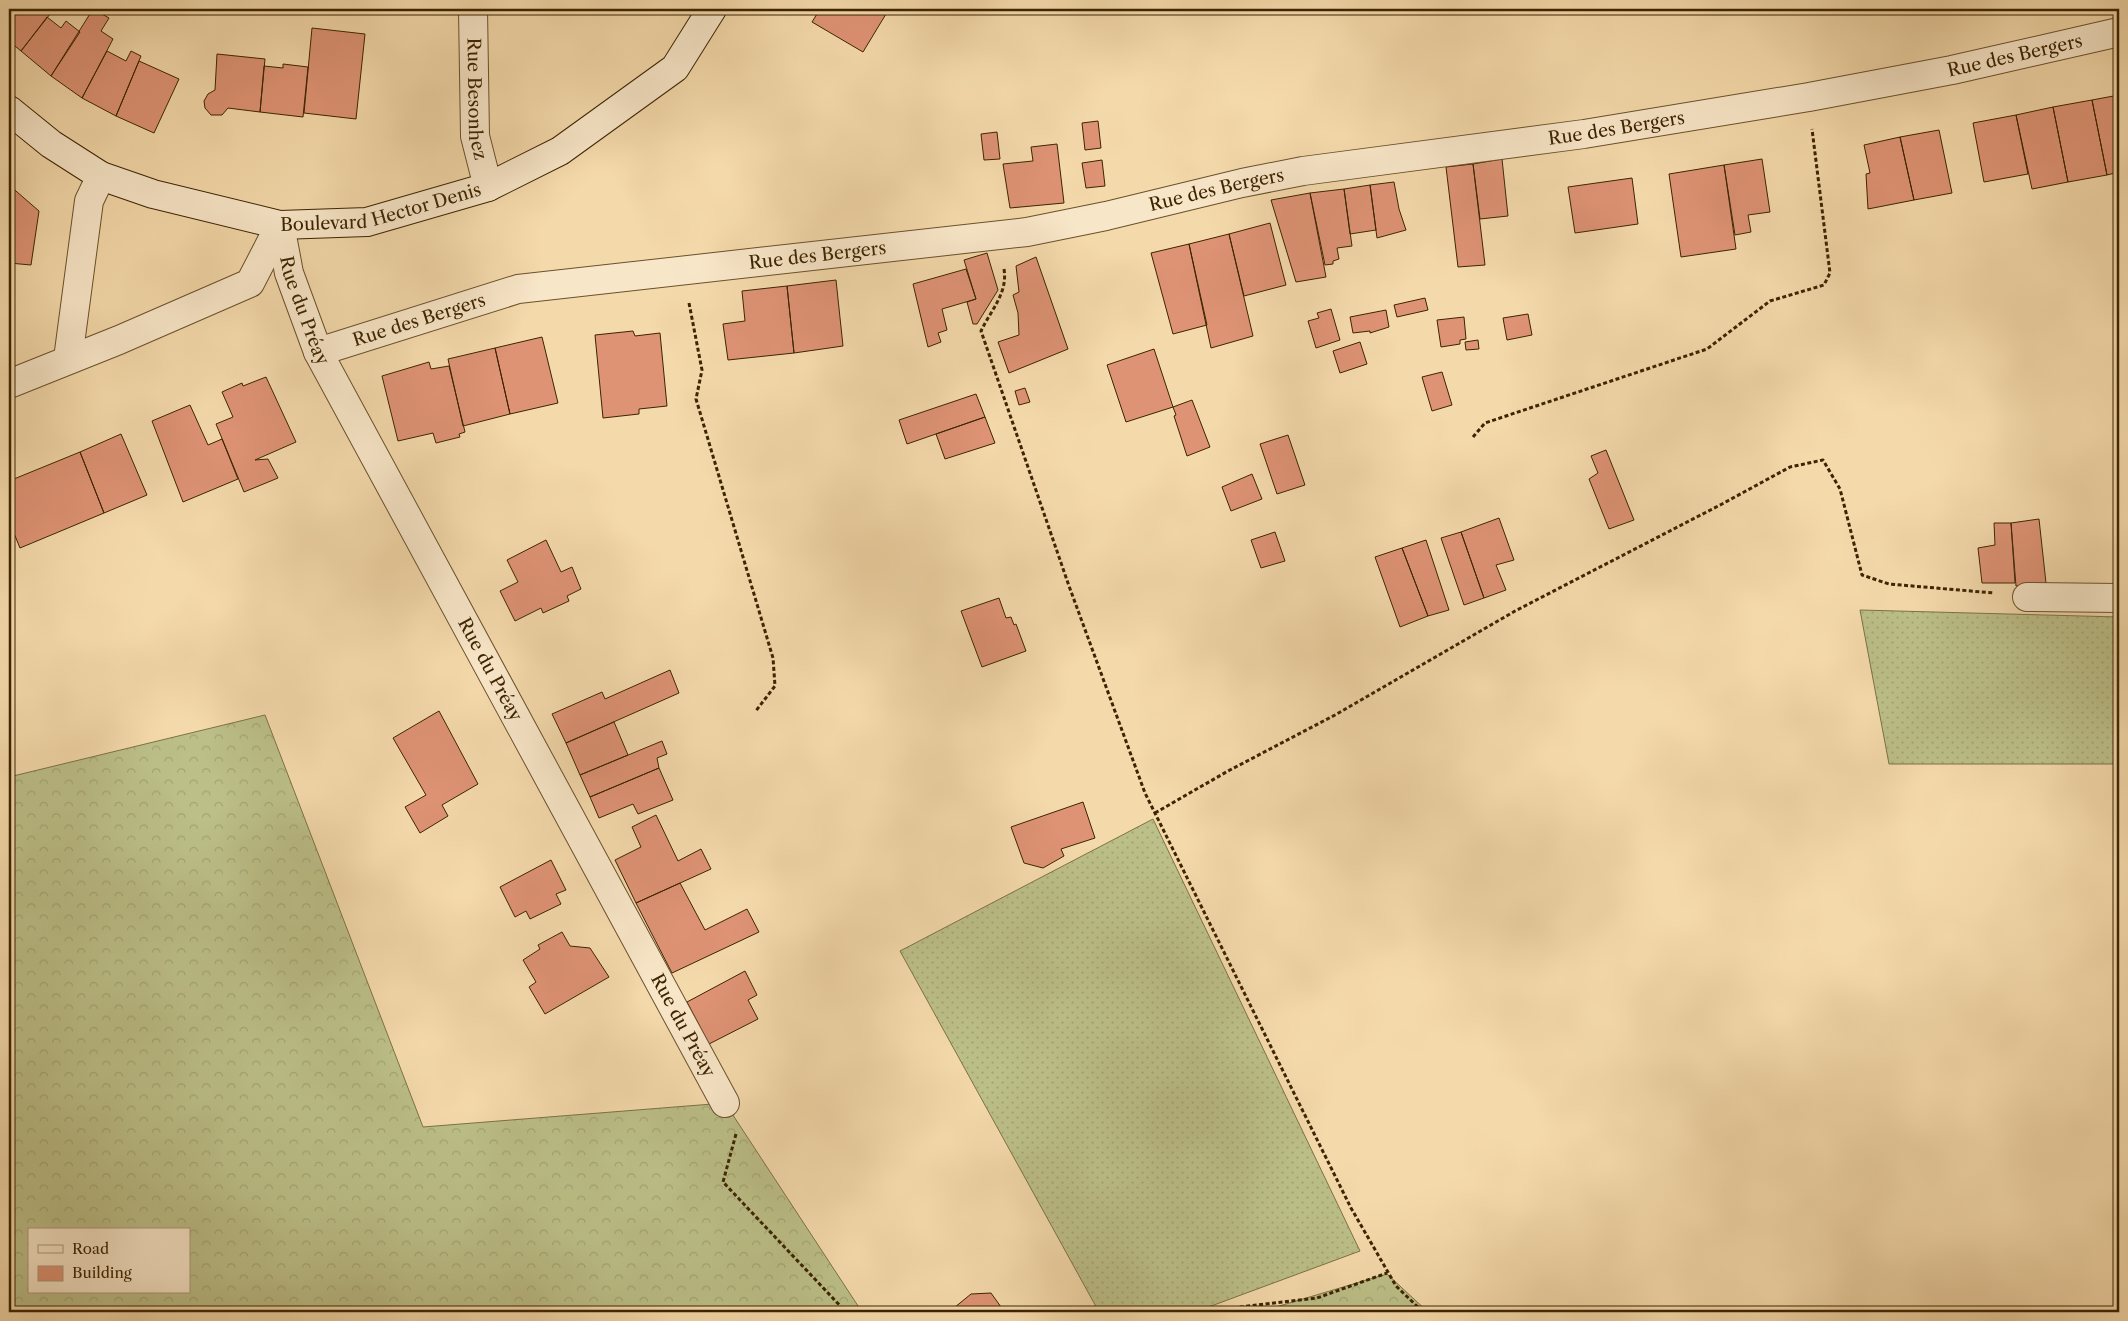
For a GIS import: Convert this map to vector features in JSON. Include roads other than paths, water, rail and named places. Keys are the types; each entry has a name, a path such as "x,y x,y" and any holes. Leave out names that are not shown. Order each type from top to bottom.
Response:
{"street":[{"name":"Rue Besonhez","path":"473,9 475,136 488,187"},
{"name":"Boulevard Hector Denis","path":"9,110 51,144 101,176 153,194 280,225 367,222 488,187 560,151 675,68 712,9"},
{"name":"Rue des Bergers","path":"318,352 518,289 683,269 998,236 1106,216 1242,183 1303,171 1584,134 1809,97 1952,70 2119,32"},
{"path":"68,360 89,201 101,176"},
{"path":"9,384 250,283 280,225"},
{"name":"Rue du Préay","path":"280,225 289,273 318,352 725,1103"},
{"path":"2027,596 2119,598"}]}
